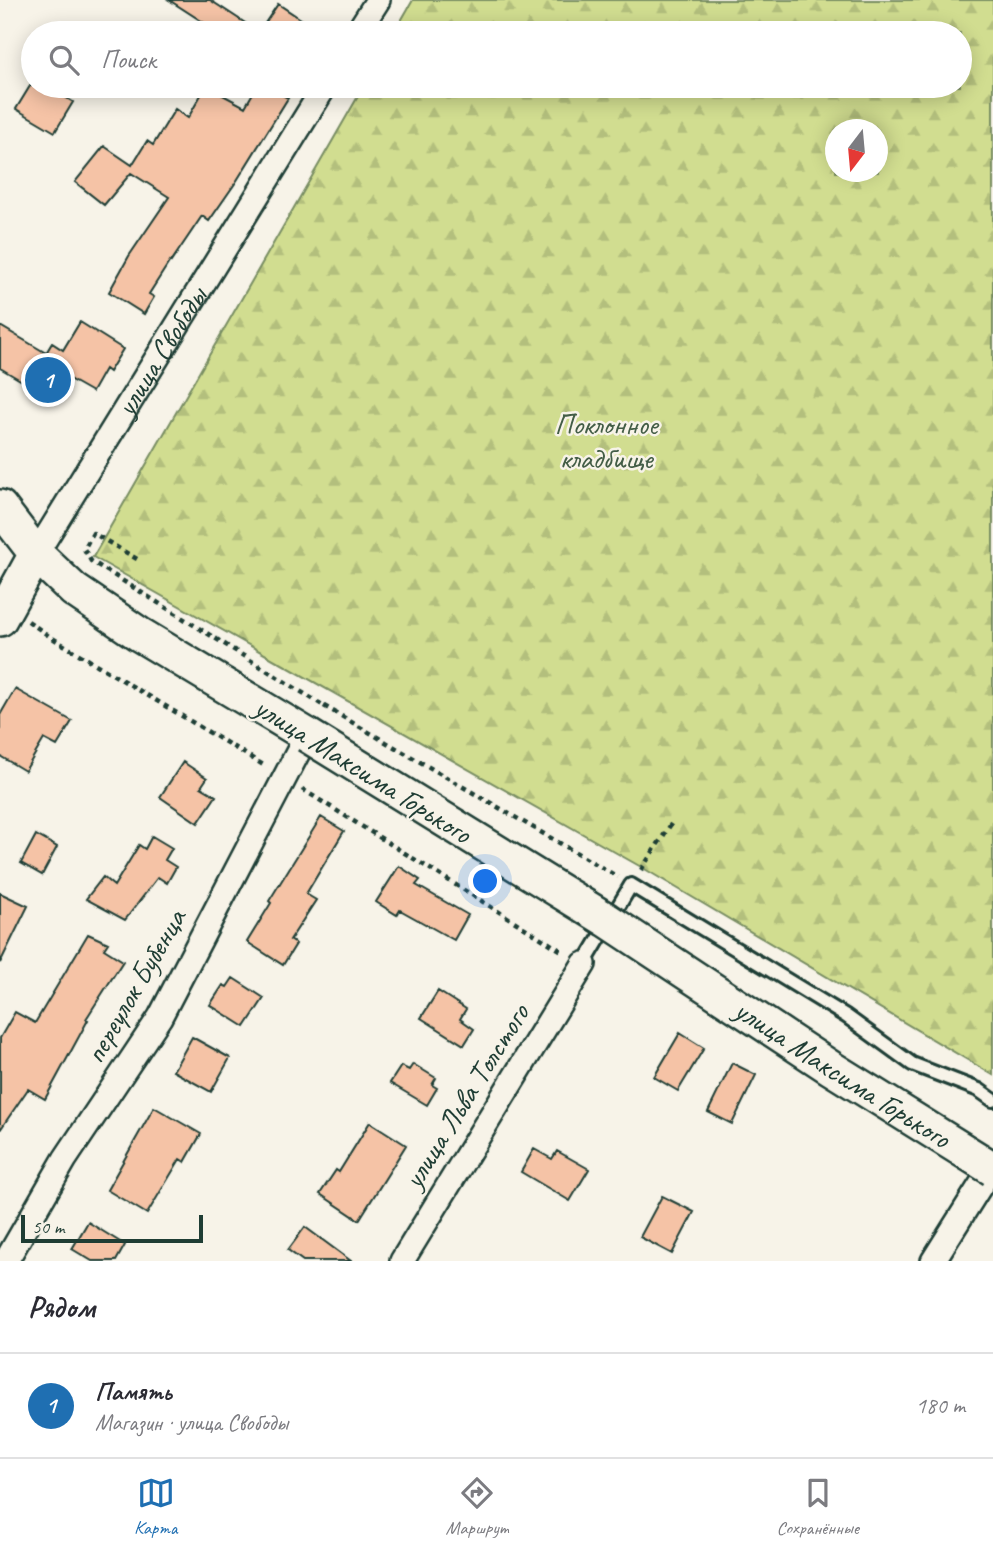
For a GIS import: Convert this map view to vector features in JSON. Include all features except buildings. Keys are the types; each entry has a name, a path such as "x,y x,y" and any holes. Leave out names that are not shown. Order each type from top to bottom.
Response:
{"main road":[{"name":"улица Максима Горького","path":"0,507 36,554 74,590 107,612 312,726 991,1171"},
{"name":"улица Свободы","path":"0,619 36,554"}],"street":[{"path":"365,21 378,0"},
{"name":"улица Свободы","path":"36,554 318,98"},
{"name":"переулок Бубенца","path":"6,1261 65,1159 160,1017 312,726"},
{"name":"улица Льва Толстого","path":"402,1261 584,964"},
{"path":"933,1261 991,1171"}],"lane":[{"path":"584,964 631,885 846,1016 912,1064 979,1090 993,1100"},
{"path":"605,928 991,1171"}],"path":[{"path":"137,559 93,533 83,549 91,561 324,706 631,885 673,821"},
{"path":"312,726 324,706"}],"green space":[{"name":"Поклонное кладбище","path":"413,0 993,0 993,1075 643,868 93,557 357,98 972,98 972,21 401,21"}],"place":[{"name":"Память","path":"48,380"}]}
